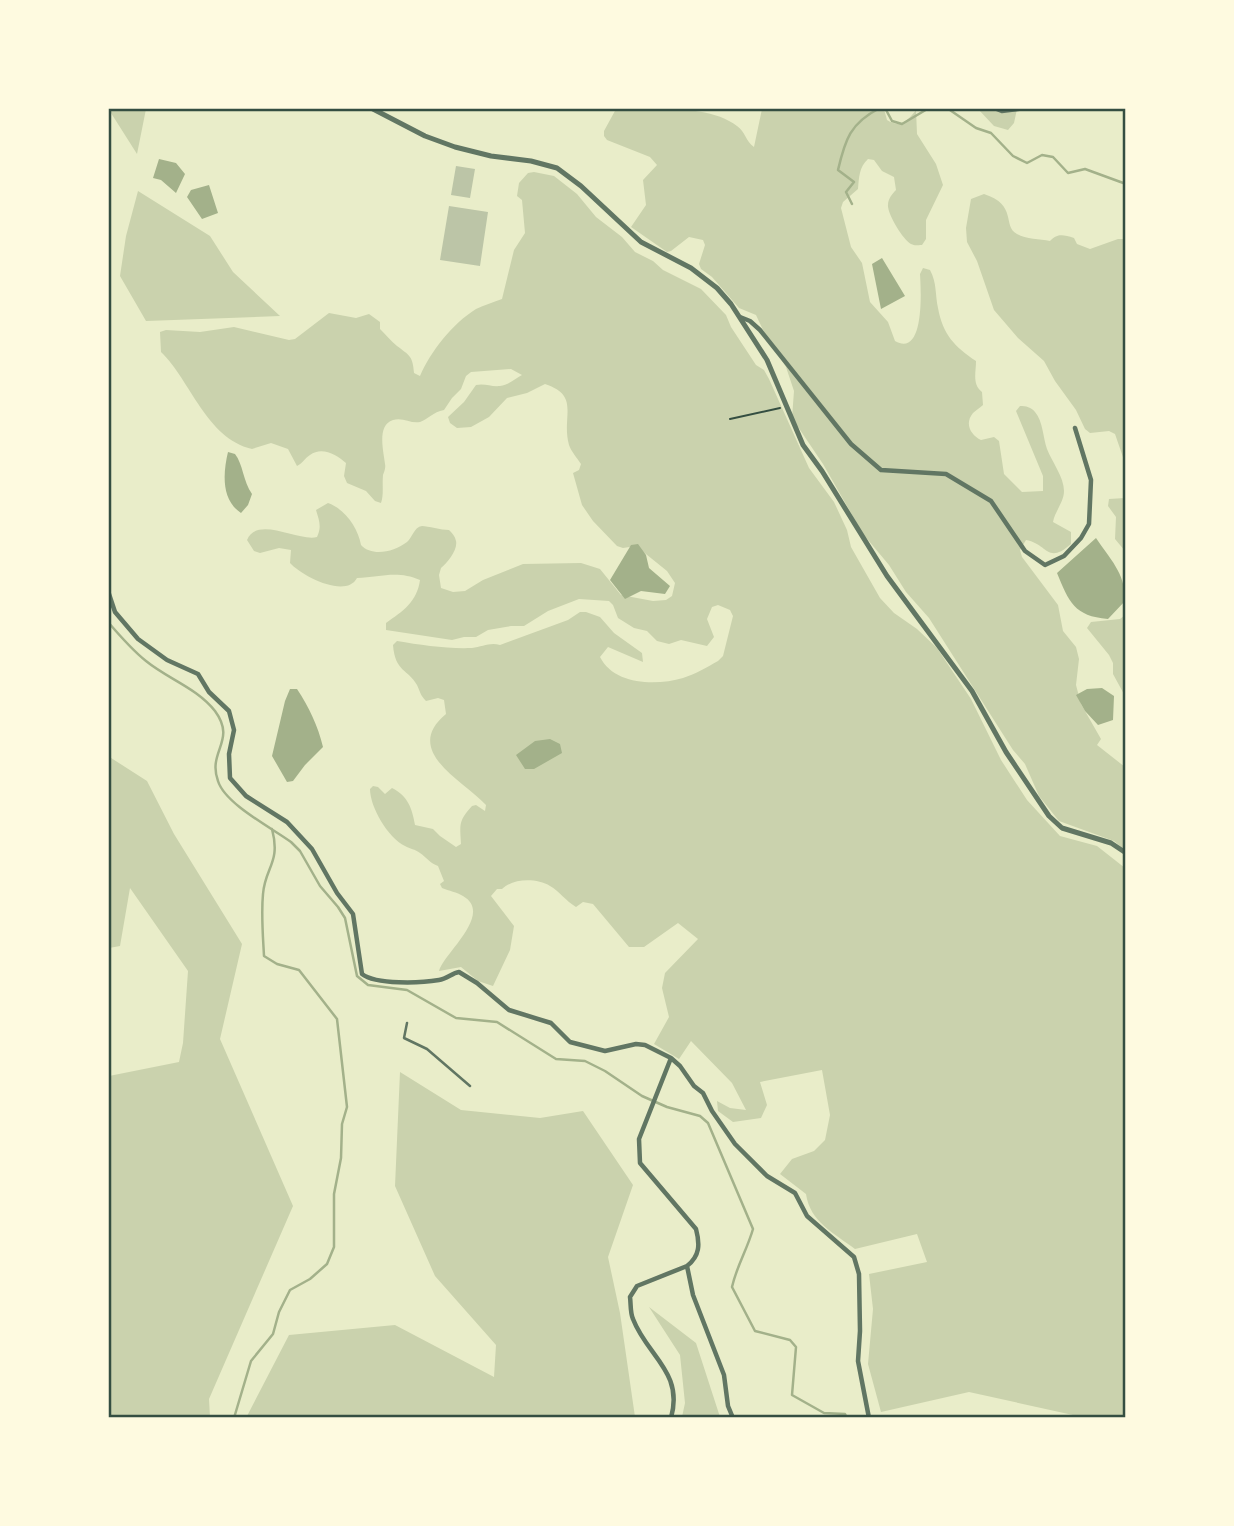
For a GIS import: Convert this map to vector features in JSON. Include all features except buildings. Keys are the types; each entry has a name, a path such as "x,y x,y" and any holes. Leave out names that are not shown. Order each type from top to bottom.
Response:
{"street":[{"path":"371,108 425,136 455,147 491,156 531,160 557,169 581,186 641,242 709,280 731,304 767,360 803,445 822,471 868,548 958,669 1013,763 1049,816 1062,828 1111,843 1125,853"},
{"path":"739,317 750,321 760,330 851,444 881,470 946,474 991,501 1025,551 1045,565 1063,556 1081,538 1089,524 1091,480 1074,428"},
{"path":"108,591 115,612 138,639 167,660 198,674 209,692 229,712 234,730 229,754 230,778 246,796 287,821 313,849 337,893 353,914 362,974 374,981 428,981 459,972 477,982 509,1010 551,1023 570,1042 605,1051 636,1044 645,1045 671,1058 703,1093 735,1144 767,1176 795,1193 807,1216 855,1257 859,1274 858,1361 869,1418"},
{"path":"671,1058 639,1139 640,1163 696,1229 700,1243 695,1260 687,1266 637,1286 630,1297 632,1318 671,1378 675,1404 671,1418"},
{"path":"687,1266 693,1295 724,1375 728,1406 733,1418"}],"lane":[{"path":"992,108 1002,112 1033,108"},
{"path":"407,1023 404,1038 427,1049 470,1086"}],"path":[{"path":"730,419 786,406"}],"shaded area":[{"path":"110,109 146,109 137,154 111,113"},
{"path":"616,109 679,109 711,114 737,126 754,147 762,109 884,109 887,120 896,124 907,120 916,110 917,134 936,164 943,185 926,220 926,239 922,245 914,245 900,232 888,209 889,199 896,190 894,177 882,171 874,160 868,159 861,169 858,189 843,202 841,208 851,247 862,263 870,302 888,322 895,341 905,344 912,340 919,320 920,274 923,268 930,270 940,317 947,333 962,351 976,361 976,382 982,392 983,405 970,417 970,429 981,440 994,437 999,441 1004,474 1022,492 1043,491 1043,476 1016,411 1020,406 1028,407 1040,420 1047,449 1060,475 1064,491 1053,522 1071,532 1071,544 1057,553 1052,553 1026,540 1020,550 1022,557 1058,605 1063,631 1076,647 1079,659 1076,685 1081,704 1101,739 1097,745 1125,767 1125,850 1114,841 1059,821 1039,796 1025,764 1013,750 929,618 863,534 823,464 792,418 794,391 786,367 756,315 739,308 712,277 701,269 699,264 705,245 703,240 689,237 667,252 631,227 646,205 643,180 657,165 650,157 607,140 604,136"},
{"path":"978,109 1017,109 1014,123 1008,130 994,126"},
{"path":"159,159 176,163 185,174 176,193 161,180 153,178"},
{"path":"528,173 554,176 577,194 596,217 622,237 635,252 701,289 726,315 756,365 764,370 769,379 809,468 834,502 847,530 851,547 880,598 937,648 971,699 1001,760 1027,800 1060,836 1097,846 1125,868 1125,1417 1082,1417 969,1392 881,1412 868,1364 873,1309 869,1274 927,1262 917,1234 855,1249 824,1226 812,1212 806,1194 780,1174 792,1159 814,1151 825,1140 830,1115 822,1070 760,1082 767,1105 761,1118 733,1122 718,1111 717,1101 730,1108 746,1110 732,1083 691,1041 679,1059 654,1044 669,1017 662,988 665,973 698,939 678,923 644,947 629,947 593,904 583,902 576,907 545,883 519,881 497,889 491,896 514,926 510,950 493,986 478,981 461,967 439,971 470,923 473,913 471,904 461,895 442,888 440,884 444,881 438,866 392,836 377,813 370,789 373,786 378,787 385,794 392,788 397,791 408,803 415,825 433,829 456,847 461,844 460,828 464,816 472,806 476,805 485,811 486,805 452,775 433,753 430,740 434,728 446,714 444,700 438,698 426,701 417,685 396,660 393,645 397,641 453,648 500,645 568,620 580,612 586,612 600,617 614,633 642,653 643,662 608,647 600,657 606,666 625,678 661,682 688,676 718,661 723,656 733,616 730,610 718,605 712,607 707,619 714,637 707,646 681,640 669,644 657,641 647,631 634,628 618,618 609,601 579,599 548,611 524,626 488,630 476,637 452,640 386,630 386,623 412,600 420,580 404,575 389,575 357,578 351,584 334,586 314,579 290,563 291,550 279,548 260,553 254,551 247,540 252,533 269,529 309,538 317,537 320,527 316,510 328,503 345,514 354,526 361,545 371,551 383,552 396,548 407,542 417,528 422,526 449,530 456,539 456,545 439,575 441,588 453,592 465,591 483,580 523,564 581,563 600,569 621,595 653,601 666,600 672,596 675,583 667,571 636,546 617,546 582,505 573,473 579,470 581,464 569,445 566,401 556,389 545,384 527,393 507,398 489,417 471,427 457,428 450,423 448,417 464,402 476,385 503,385 522,375 511,369 471,372 444,410 420,422 397,419 388,423 383,433 385,467 381,503 375,501 366,491 347,483 344,476 346,463 334,455 324,451 315,452 297,466 288,449 271,443 252,449 236,443 223,433 200,407 161,352 160,332 200,332 234,327 289,340 295,339 329,313 356,318 369,314 380,322 380,329 410,356 414,373 420,376 436,348 459,322 476,309 502,299 514,250 525,233 522,200 517,196 519,183"},
{"path":"209,185 218,213 202,219 187,197 191,190"},
{"path":"138,191 210,236 233,272 280,316 146,321 120,276 126,236"},
{"path":"984,194 1001,204 1010,226 1017,234 1025,237 1050,241 1058,236 1067,236 1090,249 1125,239 1125,463 1115,434 1109,431 1090,433 1085,429 1076,410 1044,361 1018,338 994,310 977,261 967,242 966,228 971,199"},
{"path":"882,258 905,296 881,309 872,264"},
{"path":"228,452 238,458 252,494 241,513 234,508 225,486"},
{"path":"1125,498 1125,551 1115,539 1116,517 1108,506 1109,499"},
{"path":"1096,538 1116,567 1125,591 1125,601 1108,619 1087,615 1074,606 1057,573"},
{"path":"638,544 646,555 649,568 670,586 665,594 641,591 625,599 610,580 631,545"},
{"path":"1125,615 1125,696 1113,674 1113,663 1109,655 1087,628 1091,622 1120,619"},
{"path":"1102,688 1114,696 1113,720 1098,725 1085,711 1076,695 1087,689"},
{"path":"290,689 297,689 305,703 316,724 323,747 293,781 287,782 272,756"},
{"path":"550,739 560,744 562,753 534,769 525,769 516,755 535,741"},
{"path":"108,756 147,781 174,834 242,944 220,1039 293,1206 209,1399 210,1417 109,1417 109,1076 179,1062 183,1043 188,971 130,888 120,946 109,948"},
{"path":"400,1072 461,1110 540,1118 583,1111 633,1185 608,1257 620,1313 635,1417 246,1418 289,1335 395,1325 494,1377 496,1345 435,1276 395,1186"},
{"path":"649,1307 696,1343 720,1417 682,1417 685,1403 680,1355"}],"waterway":[{"path":"852,204 846,192 854,182 838,170 843,150 855,126 880,108"},
{"path":"885,108 892,121 902,124 929,108"},
{"path":"947,108 976,128 991,133 1013,156 1027,163 1042,155 1053,157 1068,173 1085,169 1126,184"},
{"path":"108,622 141,657 200,696 215,711 223,730 216,762 222,790 239,807 300,851 320,886 345,918 357,976 368,985 407,990 456,1018 497,1022 556,1059 585,1061 642,1096 667,1107 700,1116 708,1123 753,1229 732,1287 755,1331 790,1340 796,1347 792,1395 824,1413 845,1414 847,1418"},
{"path":"234,1418 251,1361 273,1334 279,1312 290,1290 310,1279 327,1264 334,1247 334,1194 341,1158 342,1124 347,1107 337,1019 299,970 277,964 264,956 262,902 264,885 275,850 272,829"}]}
